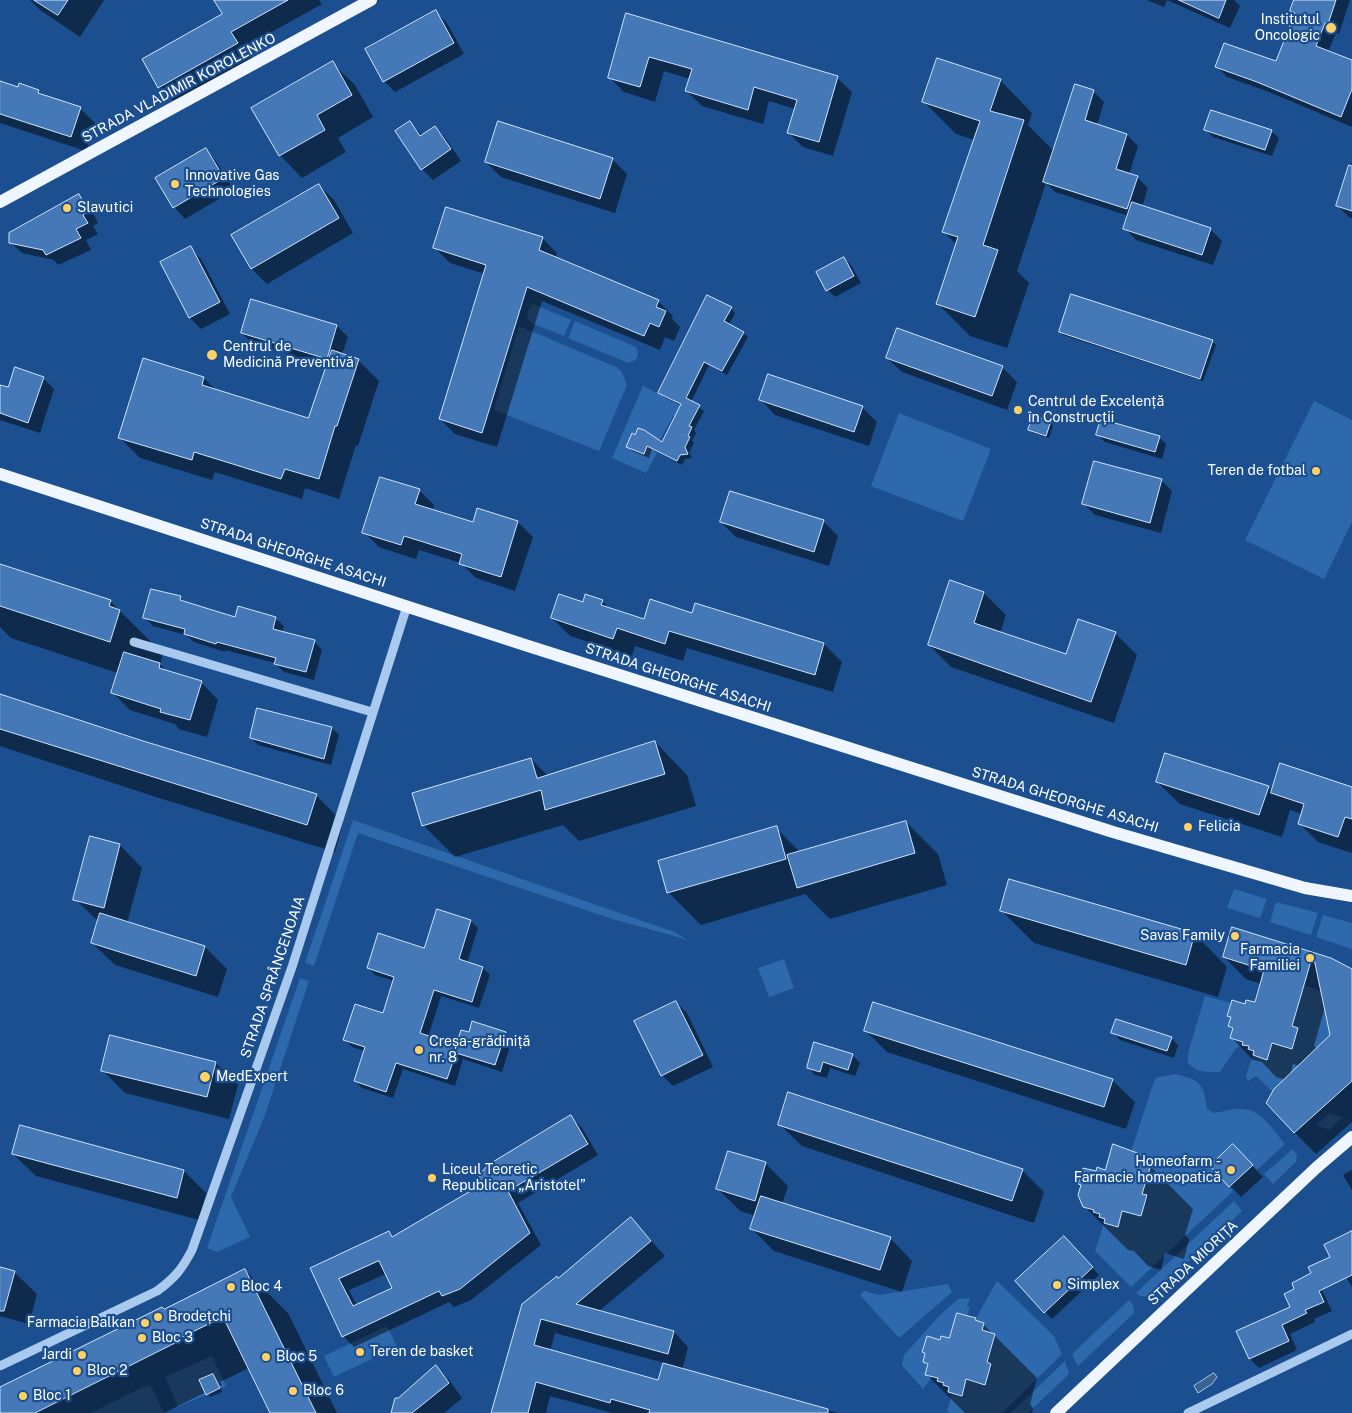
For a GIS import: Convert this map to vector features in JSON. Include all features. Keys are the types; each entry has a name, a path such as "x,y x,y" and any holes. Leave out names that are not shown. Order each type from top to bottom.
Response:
{"main road":[{"name":"STRADA VLADIMIR KOROLENKO","path":"0,202 371,0"},
{"name":"STRADA GHEORGHE ASACHI","path":"0,474 1103,829 1305,888 1352,896"},
{"name":"STRADA MIORIȚA","path":"1056,1413 1316,1168 1352,1137"}],"street":[{"name":"STRADA SPRÂNCENOAIA","path":"0,1366 158,1290 174,1279 183,1267 192,1250 202,1223 292,966 407,606"},
{"path":"134,642 372,712"},
{"path":"1188,1413 1352,1334"}],"shaded area":[{"path":"533,304 571,320 564,336 531,323 527,319 528,311"},
{"path":"575,321 636,347 637,358 628,363 568,338"},
{"path":"519,326 616,367 621,371 627,385 599,451 494,410"},
{"path":"643,386 682,405 677,417 673,416 654,451 657,453 646,473 612,458"},
{"name":"Teren de fotbal","path":"1314,401 1352,420 1352,522 1324,579 1245,540"},
{"path":"899,413 991,449 963,521 871,486"},
{"path":"353,820 674,932 688,940 609,918 358,833 314,966 305,963"},
{"path":"1234,889 1267,899 1260,918 1227,908"},
{"path":"1276,902 1318,913 1311,935 1270,922"},
{"path":"1323,915 1352,923 1352,949 1316,937"},
{"path":"784,959 794,988 769,997 758,968"},
{"path":"300,978 309,981 265,1115 231,1197 250,1237 217,1252 207,1248"},
{"path":"1291,981 1320,991 1330,1035 1273,1092 1256,1076 1248,1081 1246,1076 1253,1055 1265,1059 1271,1041 1287,1048 1290,1046 1287,1025"},
{"path":"1205,996 1231,1003 1226,1015 1231,1017 1228,1026 1233,1028 1231,1035 1233,1039 1243,1042 1234,1051 1220,1072 1199,1070 1188,1063 1188,1053"},
{"path":"1175,1074 1190,1078 1199,1084 1204,1093 1207,1109 1214,1113 1239,1109 1249,1110 1261,1117 1285,1144 1257,1170 1232,1144 1210,1166 1233,1191 1131,1287 1095,1251 1104,1223 1118,1225 1122,1208 1131,1214 1138,1215 1141,1214 1144,1203 1146,1203 1149,1196 1137,1192 1142,1177 1147,1178 1150,1168 1148,1164 1138,1161 1131,1152 1156,1078"},
{"path":"1329,1113 1343,1117 1329,1130 1316,1125"},
{"path":"1293,1149 1297,1156 1296,1162 1273,1184 1264,1174"},
{"path":"1234,1201 1242,1211 1151,1297 1140,1296 1136,1293"},
{"path":"997,1281 1054,1336 1062,1354 1002,1413 949,1413 947,1411 952,1393 962,1393 966,1377 982,1384 989,1371 991,1371 993,1364 982,1361 994,1336 992,1333 982,1330 984,1323 975,1320"},
{"path":"948,1284 952,1292 899,1338 860,1295 864,1291 879,1295"},
{"path":"970,1298 967,1316 960,1314 956,1316 952,1339 941,1336 940,1340 930,1337 926,1339 921,1352 925,1353 923,1362 928,1364 928,1375 932,1377 923,1389 902,1365 904,1355 939,1316 958,1299"},
{"path":"1129,1300 1133,1305 1134,1313 1078,1366 1072,1354"},
{"name":"Teren de basket","path":"387,1326 397,1347 334,1377 324,1356"},
{"path":"212,1356 226,1386 178,1407 165,1377"},
{"path":"1065,1361 1069,1374 1028,1413 1011,1413"},
{"path":"1214,1373 1217,1377 1212,1384 1198,1393 1194,1386"},
{"path":"148,1385 151,1386 164,1413 90,1413"}],"building":[{"path":"34,0 68,0 58,15"},
{"path":"214,0 288,0 231,32 238,43 158,88 142,59 222,14"},
{"path":"1179,0 1226,0 1219,18"},
{"path":"1294,0 1336,0 1328,24 1325,23 1316,46 1352,60 1352,89 1341,117 1257,82 1215,67 1224,43 1276,61 1295,13 1290,11"},
{"path":"436,10 454,43 383,82 365,49"},
{"path":"626,13 838,76 819,142 787,133 797,100 754,87 748,110 685,91 692,69 649,57 640,87 608,78"},
{"path":"937,58 1001,79 990,111 1024,120 983,245 998,250 975,317 936,304 958,237 942,232 980,121 922,102"},
{"path":"333,61 352,95 317,115 325,130 279,156 251,108"},
{"path":"0,81 18,87 19,83 39,90 38,93 81,107 71,137 0,114"},
{"path":"1075,84 1094,90 1085,120 1127,134 1116,169 1138,176 1127,209 1043,182"},
{"path":"1211,110 1272,130 1265,150 1204,130"},
{"path":"410,121 420,136 435,126 451,149 421,170 395,131"},
{"path":"498,121 613,158 600,199 485,162"},
{"path":"206,148 224,178 173,208 155,178"},
{"path":"1349,165 1352,166 1352,211 1336,206"},
{"path":"319,184 339,218 251,269 231,235"},
{"path":"79,194 88,211 83,215 88,223 76,229 81,238 46,255 43,250 9,243 9,233"},
{"path":"1132,202 1211,228 1202,255 1123,229"},
{"path":"446,207 543,237 539,250 659,300 656,307 666,311 659,327 650,323 644,336 527,287 482,433 439,419 486,265 433,248"},
{"path":"191,246 220,302 189,318 160,262"},
{"path":"844,257 854,276 826,291 816,272"},
{"path":"1071,294 1213,340 1200,379 1059,332"},
{"path":"707,295 732,307 724,321 744,332 722,371 704,362 686,398 700,405 689,426 692,427 685,447 688,454 680,455 677,461 647,446 644,454 626,447 632,433 635,435 638,428 662,442 681,404 658,393"},
{"path":"251,299 337,325 327,359 241,333"},
{"path":"897,328 1003,366 992,396 886,358"},
{"path":"332,350 359,359 337,426 335,426 319,479 285,469 281,479 194,452 192,460 118,438 143,358 204,377 202,385 308,418"},
{"path":"15,367 44,377 28,423 0,413 0,385 8,387"},
{"path":"768,374 863,406 854,432 759,400"},
{"path":"1033,416 1051,421 1046,436 1028,430"},
{"path":"1101,419 1160,436 1155,452 1096,435"},
{"path":"1094,461 1162,479 1150,523 1082,504"},
{"path":"380,477 420,489 415,504 473,522 477,508 518,521 501,577 459,564 462,554 404,536 401,545 362,533"},
{"path":"730,491 824,520 814,552 720,522"},
{"path":"0,564 111,600 109,606 120,610 110,642 0,606"},
{"path":"950,580 984,592 974,623 1066,654 1078,619 1116,632 1091,702 928,645"},
{"path":"151,589 181,596 180,600 235,617 238,606 276,617 273,629 315,640 306,672 274,664 276,658 217,642 216,644 184,634 185,629 143,618"},
{"path":"559,594 583,602 585,594 603,600 601,605 644,619 650,599 692,613 695,603 824,643 815,675 669,631 665,644 617,628 613,639 551,618"},
{"path":"124,652 160,663 159,668 202,681 190,720 160,712 161,709 111,693"},
{"path":"0,694 140,740 317,794 307,825 0,729"},
{"path":"257,708 332,727 324,759 250,738"},
{"path":"655,741 665,774 545,810 541,790 422,826 412,793 531,758 537,778"},
{"path":"1165,753 1269,786 1259,815 1156,782"},
{"path":"1280,763 1352,787 1352,819 1345,817 1338,837 1298,824 1304,804 1271,793"},
{"path":"906,821 915,853 797,888 787,855"},
{"path":"777,826 786,859 667,893 658,861"},
{"path":"90,836 120,844 104,908 73,900"},
{"path":"1009,879 1195,933 1186,965 1000,911"},
{"path":"437,909 471,920 459,959 483,967 472,1002 434,990 420,1033 456,1045 461,1030 469,1032 472,1021 506,1032 495,1065 456,1053 447,1079 396,1063 386,1092 354,1081 365,1047 343,1040 355,1004 383,1013 394,977 367,968 378,933 424,948"},
{"path":"100,913 205,946 196,976 91,943"},
{"path":"1232,927 1331,958 1352,969 1352,1081 1294,1133 1266,1103 1274,1089 1330,1035 1313,954 1292,1026 1298,1028 1292,1049 1272,1043 1267,1060 1253,1055 1254,1051 1248,1049 1249,1046 1242,1045 1243,1042 1230,1038 1233,1028 1228,1026 1231,1017 1227,1016 1232,1000 1245,1004 1246,1000 1255,1002 1264,970 1223,957"},
{"path":"676,1001 703,1055 661,1076 634,1021"},
{"path":"873,1002 1113,1079 1104,1107 864,1031"},
{"path":"1116,1019 1172,1037 1167,1051 1111,1033"},
{"path":"110,1035 216,1062 207,1097 101,1071"},
{"path":"814,1042 853,1054 848,1070 823,1062 820,1072 807,1068"},
{"path":"788,1092 1023,1169 1012,1201 778,1125"},
{"path":"571,1115 588,1144 508,1191 530,1233 460,1289 442,1296 439,1291 342,1337 310,1268 389,1231 392,1237 479,1186 480,1174 488,1165","holes":["379,1261 392,1288 353,1306 339,1279"]},
{"path":"20,1125 184,1170 177,1198 12,1154"},
{"path":"1113,1144 1140,1154 1138,1161 1151,1165 1142,1194 1147,1195 1141,1216 1122,1211 1118,1227 1104,1223 1105,1219 1099,1217 1100,1214 1083,1207 1078,1195 1081,1185 1078,1184 1083,1168 1096,1171 1097,1167 1105,1170"},
{"path":"1233,1144 1253,1165 1229,1187 1210,1166"},
{"path":"728,1151 766,1162 755,1201 716,1189"},
{"path":"761,1196 891,1237 880,1270 750,1229"},
{"path":"631,1217 651,1241 576,1304 674,1331 668,1354 541,1319 534,1345 658,1380 663,1363 828,1409 828,1413 649,1413 650,1410 611,1399 610,1403 536,1382 528,1413 491,1413 522,1304 557,1276 558,1278"},
{"path":"1352,1231 1352,1275 1319,1291 1324,1302 1305,1310 1307,1313 1282,1325 1289,1341 1249,1359 1236,1331 1290,1307 1284,1294 1294,1289 1292,1283 1311,1273 1308,1267 1330,1257 1324,1245"},
{"path":"1064,1236 1093,1267 1044,1313 1015,1281"},
{"path":"0,1267 15,1271 4,1311 0,1311"},
{"path":"245,1269 316,1413 270,1413 223,1317 35,1413 0,1413 0,1387 162,1307 164,1309"},
{"path":"957,1313 976,1318 975,1320 984,1323 982,1330 995,1334 987,1362 991,1364 985,1385 966,1379 962,1396 948,1392 949,1387 937,1381 938,1378 925,1375 928,1364 923,1362 925,1353 922,1352 927,1336 940,1340 941,1336 949,1338"},
{"path":"436,1365 449,1383 412,1413 391,1413 395,1398 398,1398"},
{"path":"213,1374 220,1388 206,1395 199,1380"}],"place":[{"name":"Institutul Oncologic","path":"1331,28"},
{"name":"Innovative Gas Technologies","path":"175,184"},
{"name":"Slavutici","path":"67,208"},
{"name":"Centrul de Medicină Preventivă","path":"212,355"},
{"name":"Centrul de Excelență în Construcții","path":"1018,410"},
{"name":"Teren de fotbal","path":"1316,471"},
{"name":"Felicia","path":"1188,827"},
{"name":"Savas Family","path":"1235,936"},
{"name":"Farmacia Familiei","path":"1310,958"},
{"name":"Creșa-grădiniță nr. 8","path":"419,1050"},
{"name":"MedExpert","path":"205,1077"},
{"name":"Homeofarm - Farmacie homeopatică","path":"1231,1170"},
{"name":"Liceul Teoretic Republican „Aristotel”","path":"432,1178"},
{"name":"Simplex","path":"1057,1285"},
{"name":"Bloc 4","path":"231,1287"},
{"name":"Brodețchi","path":"158,1317"},
{"name":"Farmacia Balkan","path":"145,1323"},
{"name":"Bloc 3","path":"142,1338"},
{"name":"Teren de basket","path":"360,1352"},
{"name":"Jardi","path":"82,1355"},
{"name":"Bloc 5","path":"266,1357"},
{"name":"Bloc 2","path":"77,1371"},
{"name":"Bloc 6","path":"293,1391"},
{"name":"Bloc 1","path":"23,1396"}]}
